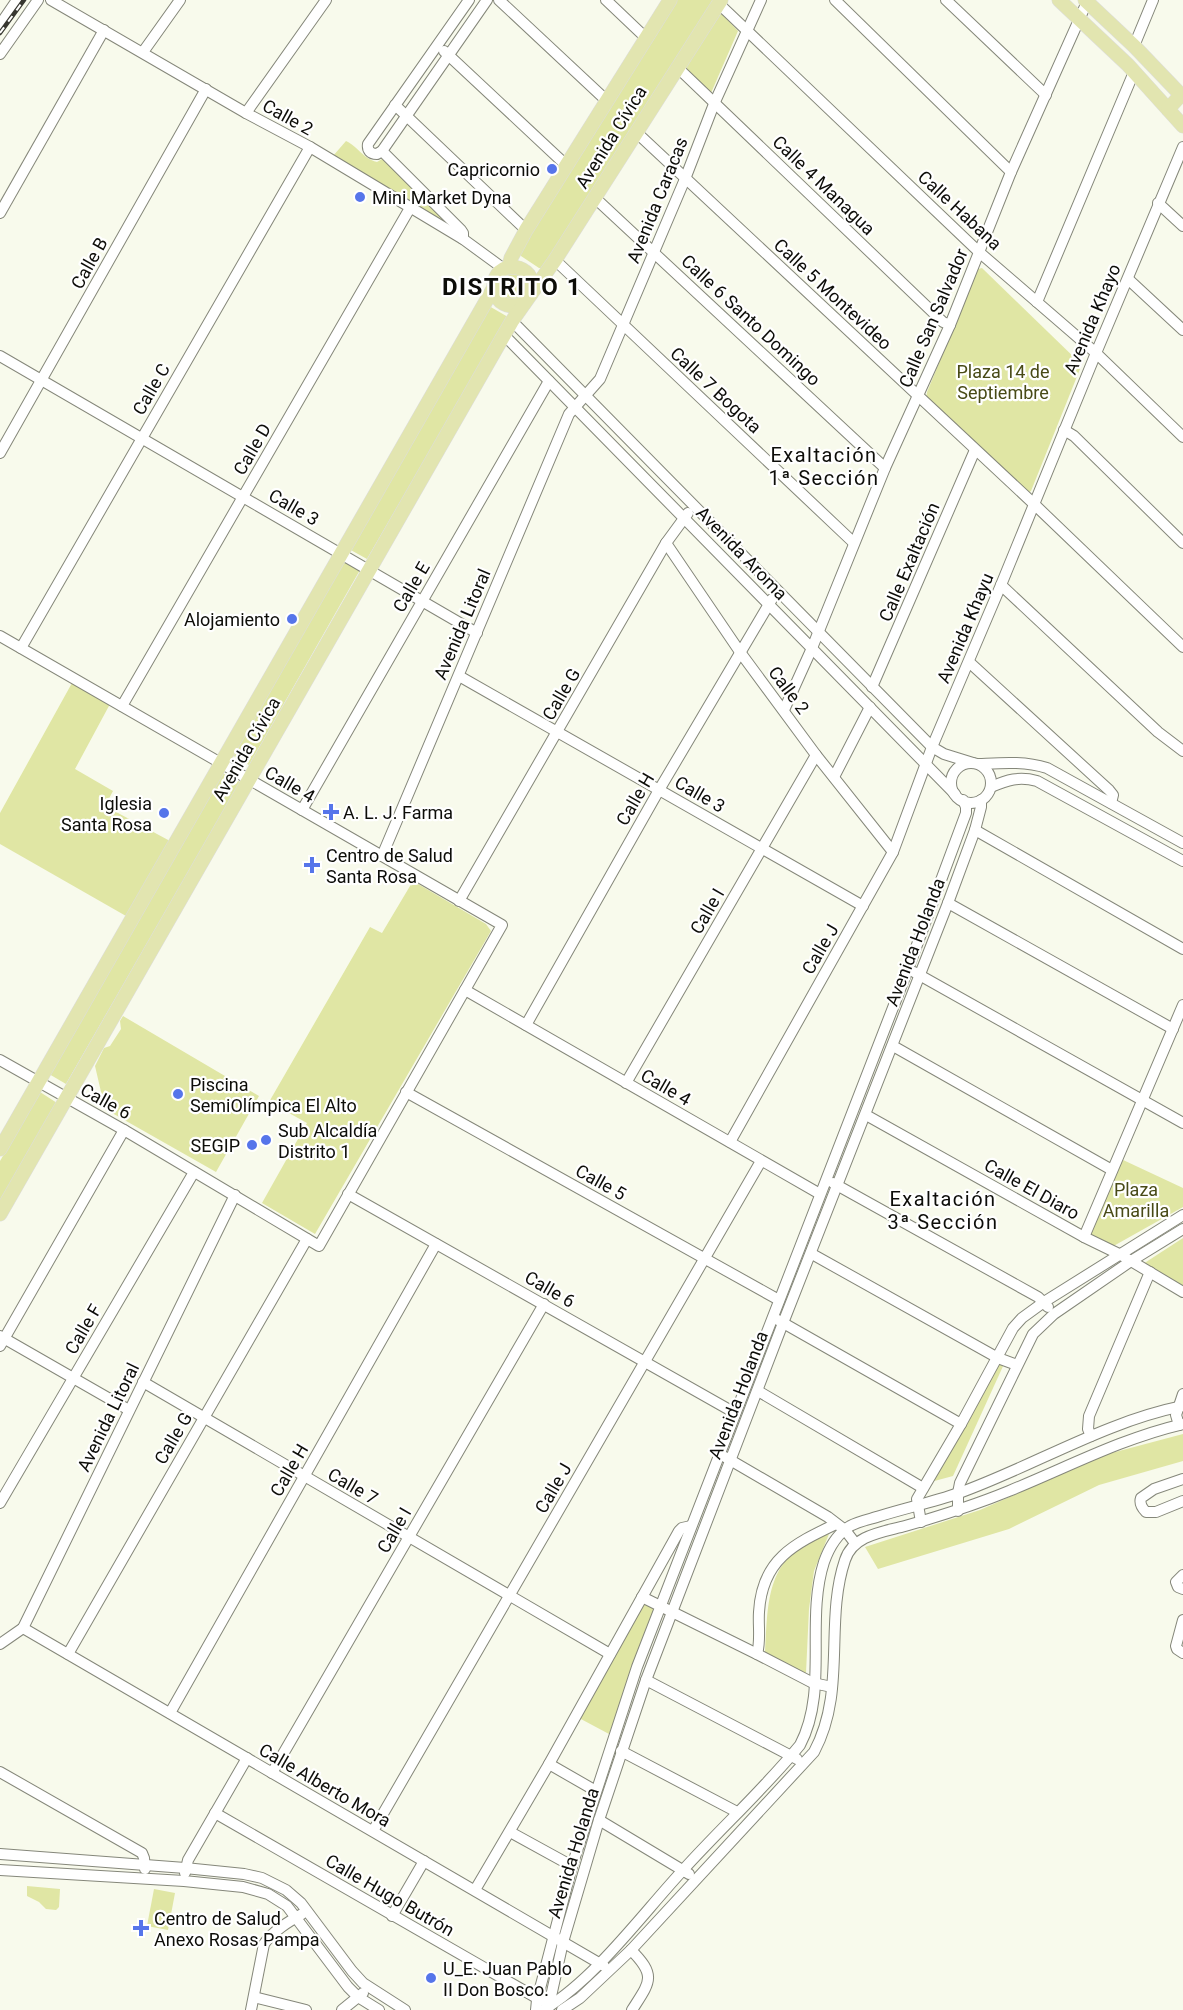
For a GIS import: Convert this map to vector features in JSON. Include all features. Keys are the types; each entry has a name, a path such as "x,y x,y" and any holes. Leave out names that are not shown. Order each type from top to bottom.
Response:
{"main road":[{"name":"Avenida Cívica","path":"507,268 526,230 670,0"},
{"path":"1059,0 1134,72 1183,126"},
{"path":"1086,1 1182,94 1168,109"},
{"name":"Avenida Cívica","path":"0,1214 512,321 555,260 719,2"},
{"path":"507,268 521,268 530,276 533,288 528,298 511,306 495,295 493,289 495,278 507,268"},
{"name":"Avenida Cívica","path":"0,1149 493,289"}],"street":[{"path":"0,25 17,0"},
{"path":"0,54 38,0"},
{"name":"Calle 2","path":"51,0 309,147 463,239 507,268"},
{"path":"143,52 180,0"},
{"path":"246,113 326,0"},
{"path":"468,0 368,144 371,153 376,154 382,151 487,0"},
{"path":"499,0 607,101"},
{"path":"606,0 646,38"},
{"name":"Avenida Caracas","path":"575,406 600,379 685,179 714,104 761,0"},
{"path":"835,0 1011,172"},
{"path":"946,0 1046,96"},
{"path":"1134,46 1153,0"},
{"name":"Calle San Salvador","path":"784,710 812,648 885,468 950,325 1011,172 1086,1"},
{"name":"Calle Habana","path":"719,2 979,252 1096,352 1183,437"},
{"path":"0,213 104,30"},
{"path":"438,44 567,166"},
{"name":"Calle 4 Managua","path":"676,67 943,322 950,325"},
{"path":"1037,302 1134,72"},
{"name":"Calle B","path":"0,453 206,89"},
{"path":"395,105 526,230"},
{"name":"Calle 5 Montevideo","path":"636,132 1034,504 1183,647"},
{"name":"Calle C","path":"21,648 309,147"},
{"name":"Avenida Khayo","path":"1034,504 1183,147"},
{"path":"382,151 461,230 463,239"},
{"name":"Calle 6 Santo Domingo","path":"594,197 885,468"},
{"path":"1158,203 1183,226"},
{"name":"Calle D","path":"122,706 410,208"},
{"name":"Calle 7 Bogota","path":"555,260 854,543"},
{"path":"1128,279 1183,330"},
{"name":"Avenida Aroma","path":"512,321 932,747 944,754 976,764 1019,762 1047,768 1183,843"},
{"name":"Avenida Aroma","path":"504,335 959,797"},
{"name":"Calle 3","path":"0,356 477,633"},
{"name":"Calle E","path":"302,810 549,381"},
{"name":"Avenida Litoral","path":"382,856 569,414 575,406"},
{"path":"1064,430 1074,436 1183,543"},
{"name":"Calle Exaltación","path":"872,687 975,450"},
{"name":"Avenida Khayu","path":"927,765 932,747 1034,504"},
{"name":"Calle G","path":"459,900 666,543 683,517 694,506"},
{"name":"Calle 2","path":"666,543 740,652 816,755 893,852"},
{"path":"1001,585 1158,732 1183,751"},
{"name":"Calle H","path":"526,1025 658,789 777,591"},
{"name":"Calle 4","path":"0,636 502,925 465,990 820,1194"},
{"path":"969,662 1109,789 1113,797 1111,803"},
{"name":"Calle 3","path":"459,676 863,906"},
{"path":"834,777 870,707"},
{"name":"Calle I","path":"626,1083 816,755"},
{"path":"967,763 976,764 988,771 990,787 989,792 981,800 975,802 959,797 951,782 956,770 967,763"},
{"name":"Calle J","path":"729,1142 893,852 927,765"},
{"path":"990,787 1014,778 1023,777 1037,781 1183,861"},
{"name":"Avenida Holanda","path":"547,2008 572,1866 637,1667 908,969 963,818 966,807 959,797"},
{"name":"Avenida Holanda","path":"536,2005 646,1680 948,903 976,827 981,800"},
{"path":"963,818 1183,949"},
{"path":"948,903 1173,1029"},
{"path":"908,969 1183,1123"},
{"path":"348,1194 465,990"},
{"path":"1084,1237 1183,1005"},
{"path":"893,1046 1112,1170"},
{"name":"Calle 6","path":"0,1060 124,1130 318,1246 348,1194 735,1413"},
{"name":"Calle 5","path":"406,1092 779,1300"},
{"name":"Calle El Diaro","path":"866,1115 1084,1237 1126,1258 1183,1292"},
{"path":"124,1130 1,1340 129,1410"},
{"name":"Calle J","path":"373,1831 761,1161"},
{"name":"Calle F","path":"0,1503 194,1172"},
{"path":"826,1179 1044,1302 1054,1314"},
{"name":"Avenida Litoral","path":"0,1644 23,1628 235,1195"},
{"path":"958,1511 960,1483 1033,1334 1054,1314 1183,1215"},
{"path":"921,1522 916,1504 917,1499 1013,1328 1022,1318 1044,1302 1183,1229"},
{"name":"Calle G","path":"68,1654 307,1239"},
{"name":"Calle H","path":"170,1713 436,1244"},
{"path":"812,1254 998,1358 1017,1365"},
{"path":"1090,1436 1089,1416 1149,1272"},
{"name":"Calle I","path":"272,1773 544,1304"},
{"path":"772,1317 961,1424"},
{"name":"Calle 7","path":"143,1382 610,1654"},
{"path":"758,1391 923,1488"},
{"path":"562,2010 611,1971 814,1752 829,1718 840,1579 848,1552 855,1543 867,1537 958,1511 1146,1435 1181,1425 1176,1415 1183,1394"},
{"path":"758,1654 761,1598 765,1582 788,1550 798,1542 958,1493 1090,1436 1180,1406"},
{"path":"719,1454 841,1527 855,1543"},
{"path":"1183,1479 1154,1489 1141,1498 1140,1502 1146,1512 1156,1512 1183,1501"},
{"path":"475,1890 549,1764 679,1531 691,1526"},
{"path":"547,2008 569,1992 600,1963 683,1869 801,1745 812,1719 820,1580 841,1527"},
{"path":"1183,1575 1176,1582 1178,1587 1183,1589"},
{"path":"642,1597 815,1684 832,1687"},
{"path":"1183,1620 1176,1646 1183,1653"},
{"name":"Calle Alberto Mora","path":"23,1628 611,1971"},
{"path":"646,1680 804,1764"},
{"path":"621,1751 737,1812"},
{"path":"184,1881 188,1860 247,1758"},
{"path":"549,1764 596,1791"},
{"path":"0,1772 142,1853 145,1879"},
{"name":"Calle Hugo Butrón","path":"214,1814 392,1916 536,2005 547,2008"},
{"path":"599,1820 683,1869 696,1880"},
{"path":"510,1832 572,1866"},
{"path":"0,1854 145,1864 244,1874 262,1878 286,1890 307,1911 352,1971 368,1988 405,2010"},
{"path":"392,1916 424,1861"},
{"path":"0,1870 184,1881 243,1887 268,1894 287,1906 348,1987 358,1997 380,2010"},
{"path":"251,2010 264,1944 268,1938 307,1911"},
{"path":"631,1950 645,1964 648,1976 642,1995 632,2010"},
{"path":"342,2010 368,1988"},
{"path":"254,1997 306,2010"}],"green space":[{"path":"676,0 714,0 542,268 539,268 521,256 520,250"},
{"path":"720,14 738,31 711,93 686,71 686,67"},
{"path":"346,141 372,160 377,162 382,159 459,232 333,156"},
{"name":"Plaza 14 de Septiembre","path":"982,268 1080,363 1080,369 1031,491 1026,494 926,399 978,269"},
{"path":"513,274 522,278 526,287 522,296 513,300 504,296 500,287 504,278"},
{"path":"489,306 508,317 367,559 349,549"},
{"path":"343,560 360,570 249,765 232,755"},
{"path":"72,683 110,704 75,769 113,791 105,806 170,841 126,916 0,844 0,813"},
{"path":"222,773 240,782 66,1084 49,1074"},
{"path":"413,881 486,924 491,931 315,1234 262,1203 307,1123 269,1102 370,927 382,933"},
{"name":"Piscina SemiOlímpica El Alto","path":"123,1016 259,1096 216,1172 105,1109 95,1066 104,1048 110,1046 121,1029 120,1021"},
{"path":"40,1092 57,1103 0,1201 0,1161"},
{"name":"Plaza Amarilla","path":"1121,1159 1183,1188 1183,1207 1110,1248 1091,1237 1090,1232"},
{"name":"Plaza Amarilla","path":"1183,1238 1183,1287 1143,1264"},
{"path":"997,1362 1004,1364 953,1476 927,1483"},
{"path":"1183,1434 1183,1461 1099,1485 1009,1529 878,1569 865,1547 980,1510 1104,1455"},
{"path":"829,1534 814,1571 809,1609 806,1673 765,1655 767,1616 774,1581 781,1566 792,1553 808,1542"},
{"path":"644,1603 656,1608 609,1734 579,1718"},
{"path":"27,1886 60,1889 59,1907 56,1910 46,1909 39,1902 27,1896"},
{"path":"154,1889 175,1893 168,1930 147,1926"}],"railway":[{"path":"0,33 24,0"}],"place":[{"name":"Capricornio","path":"552,169"},
{"name":"Mini Market Dyna","path":"360,197"},
{"name":"Alojamiento","path":"292,619"},
{"name":"A. L. J. Farma","path":"331,812"},
{"name":"Iglesia Santa Rosa","path":"164,813"},
{"name":"Centro de Salud Santa Rosa","path":"312,865"},
{"name":"Piscina SemiOlímpica El Alto","path":"178,1094"},
{"name":"Sub Alcaldía Distrito 1","path":"266,1140"},
{"name":"SEGIP","path":"252,1145"},
{"name":"Centro de Salud Anexo Rosas Pampa","path":"141,1928"},
{"name":"U_E. Juan Pablo II Don Bosco.","path":"431,1978"}],"district":[{"name":"DISTRITO 1","path":"512,287"},
{"name":"Exaltación 1ª Sección","path":"824,466"},
{"name":"Exaltación 3ª Sección","path":"943,1210"}]}
